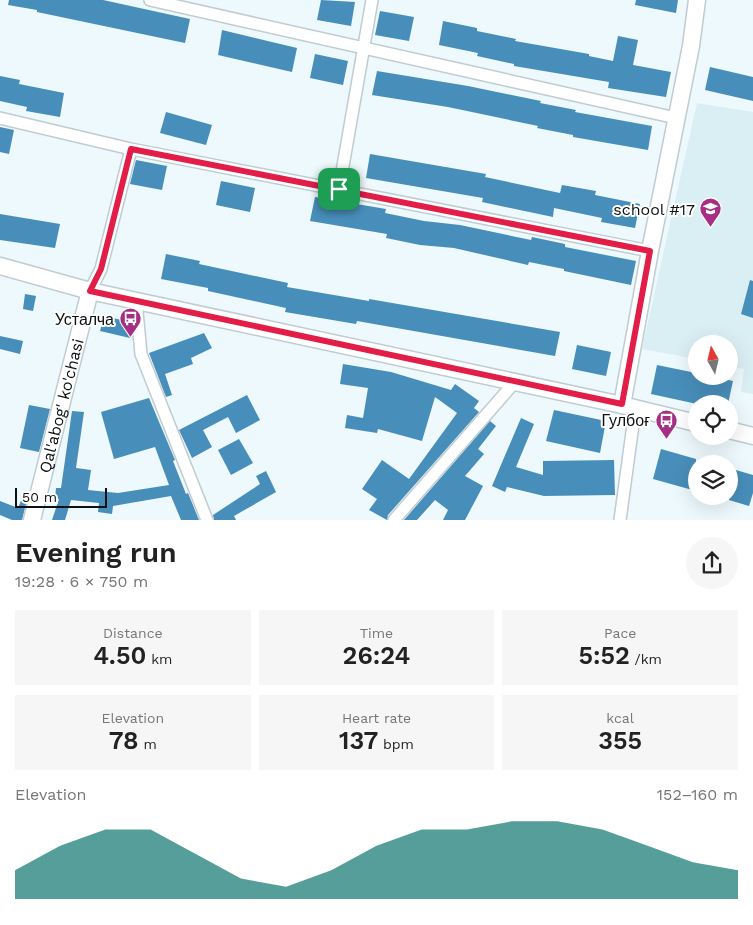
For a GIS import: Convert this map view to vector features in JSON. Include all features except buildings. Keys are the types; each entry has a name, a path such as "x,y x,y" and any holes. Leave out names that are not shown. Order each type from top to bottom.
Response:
{"main road":[{"path":"629,407 650,251 691,46 697,0"},
{"path":"0,266 90,291 688,421"},
{"name":"Qal'abog' ko'chasi","path":"32,520 90,291"},
{"path":"738,432 753,436"}],"street":[{"path":"150,0 676,118"},
{"path":"339,189 372,0"},
{"path":"0,118 131,149 650,251"},
{"name":"Qal'abog' ko'chasi","path":"90,291 101,269 131,149"},
{"path":"136,300 140,354 207,520"},
{"path":"394,520 514,383"},
{"path":"620,520 629,407"}],"shaded area":[{"name":"school #17","path":"697,103 753,112 753,394 741,392 744,369 738,368 738,335 688,335 688,358 642,349"}],"place":[{"name":"school #17","path":"711,228"},
{"name":"Усталча","path":"130,338"},
{"name":"Гулбоғ","path":"666,439"}],"route":[{"path":"131,149 339,189 650,251 622,404 514,383 90,291 101,269 131,149"}]}
